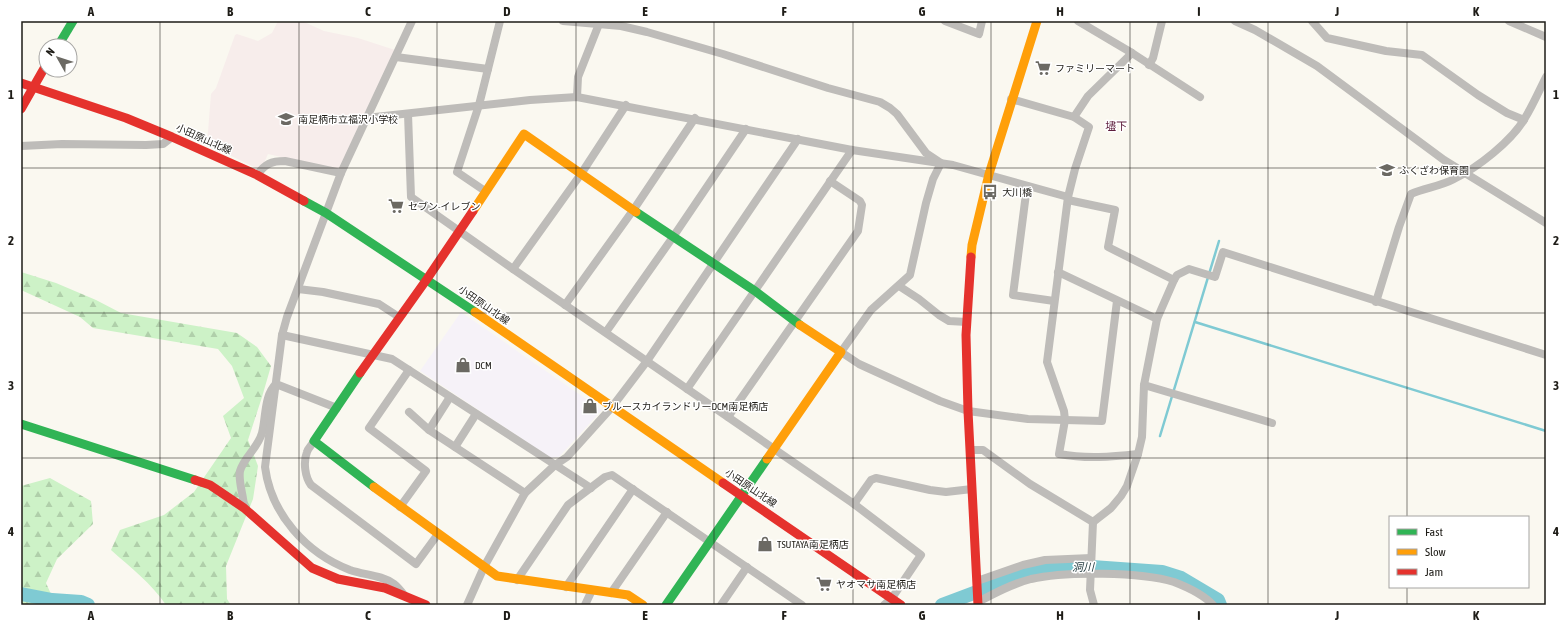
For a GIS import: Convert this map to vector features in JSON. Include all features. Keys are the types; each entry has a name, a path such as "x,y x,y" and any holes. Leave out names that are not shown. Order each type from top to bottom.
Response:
{"street":[{"path":"63,38 73,21"},
{"path":"405,595 389,580 351,570 335,563 312,548 287,523 275,504 266,478 264,466 282,334 341,173 412,21"},
{"path":"485,191 457,172 480,105 500,21"},
{"path":"563,21 621,26 647,32 723,54 828,88 880,102 897,114 926,153 941,163"},
{"path":"945,21 980,34 982,21"},
{"path":"1037,21 989,174 972,245 967,322 968,411 978,603 1007,587 1031,579 1090,574 1162,579 1174,582 1201,595 1213,605"},
{"path":"1078,21 1132,53 1200,97"},
{"path":"1149,65 1153,58 1162,21"},
{"path":"1235,21 1255,30 1317,66 1414,139 1465,174 1546,223"},
{"path":"1312,21 1327,38 1386,51 1422,55 1478,96 1507,113 1524,120"},
{"path":"1509,21 1546,37"},
{"path":"577,96 578,77 599,24"},
{"path":"1074,117 1088,96 1132,53"},
{"path":"396,57 488,69"},
{"path":"1376,302 1401,220 1411,194 1465,174 1490,157 1524,120 1546,77"},
{"path":"21,109 38,78"},
{"name":"小田原山北線","path":"21,83 126,118 172,137 257,175 326,213 427,279 896,601"},
{"path":"366,118 577,96 852,150 941,163 989,174 1068,198 1115,210 1108,247 1174,280"},
{"path":"1012,99 1074,117 1089,127 1075,169 1068,198 1047,362 1064,411 1065,420 1059,454 1078,458 1098,458 1138,454"},
{"path":"513,269 581,174 626,105"},
{"path":"408,114 411,197 458,232 606,332 854,504 921,555 896,601 884,605"},
{"path":"565,305 634,209 695,118"},
{"path":"606,332 673,237 746,129"},
{"path":"438,534 416,564 311,485 307,480 305,462 307,452 399,317 427,279 524,134 673,237 755,291 795,322 859,364 940,402 968,411 1028,418 1102,422 1117,301"},
{"path":"21,146 62,144 146,145 162,144 172,137"},
{"path":"467,605 484,567 524,493 555,465 567,457 612,407 647,361 798,139"},
{"path":"687,389 852,150"},
{"path":"257,175 264,166 271,162 277,161 285,161 341,173"},
{"path":"666,605 841,352 872,310 910,275 926,203 933,179 941,163"},
{"path":"728,417 858,230 862,204 860,201 830,181"},
{"path":"1027,186 1013,295 1054,301"},
{"path":"1094,605 1090,590 1093,522 1111,508 1121,496 1127,486 1138,454 1142,437 1144,385 1157,319 1177,275 1190,269 1215,277 1222,252 1546,355"},
{"path":"1058,272 1157,319"},
{"path":"899,286 919,299 939,315 949,320 967,322"},
{"path":"298,289 323,292 379,304 399,317"},
{"path":"282,334 392,359 591,488"},
{"path":"400,507 426,472 369,428 409,370"},
{"path":"276,384 337,408"},
{"path":"244,508 240,473 243,464 259,442 262,435 268,397 271,388 276,384"},
{"path":"1144,385 1272,423"},
{"path":"429,430 450,397"},
{"path":"409,412 429,430 524,493"},
{"path":"455,447 476,414"},
{"path":"21,424 210,485 244,508 312,568 338,579 385,588 422,603"},
{"path":"314,441 400,507 497,576 516,580 628,595 643,605"},
{"path":"971,450 984,450 1030,484 1093,522"},
{"path":"516,580 568,505 605,477 612,475 802,605"},
{"path":"854,504 871,480 876,478 930,490 946,492 972,490"},
{"path":"566,587 633,488"},
{"path":"611,593 667,512"},
{"path":"977,582 1023,565 1045,560 1091,558"},
{"path":"722,605 747,567"},
{"path":"585,605 592,590"},
{"path":"410,605 422,603"}],"shaded area":[{"name":"南足柄市立福沢小学校","path":"278,21 302,21 324,31 358,38 395,50 338,170 268,154 264,163 258,169 207,144 211,94 216,88 235,35 237,34 258,41 272,33"},
{"path":"461,312 602,410 559,457 551,458 420,371"}],"green space":[{"path":"21,272 56,283 96,300 121,313 237,333 257,347 271,366 248,440 258,466 253,499 226,566 227,599 231,605 166,605 133,569 111,550 120,530 164,515 194,492 231,438 223,416 244,398 232,366 218,349 93,328 80,317 21,290"},
{"path":"50,478 91,501 93,524 57,559 46,583 56,605 21,605 21,486"}],"waterway":[{"path":"1160,436 1219,241"},
{"path":"1195,322 1546,431"},
{"name":"洞川","path":"942,605 1027,573 1051,568 1078,566 1162,572 1181,578 1218,600 1220,605"},
{"name":"洞川","path":"21,594 52,600 81,602 88,605"}],"traffic: fast":[{"path":"63,38 73,21"},
{"path":"304,201 326,213 475,312"},
{"path":"636,212 755,291 800,325"},
{"path":"360,373 314,441 374,487"},
{"path":"21,424 195,480"},
{"path":"666,605 767,459"}],"traffic: slow":[{"path":"971,257 972,245 989,174 1037,21"},
{"path":"473,211 524,134 636,212"},
{"path":"475,312 723,483"},
{"path":"767,459 841,352 800,325"},
{"path":"374,487 497,576 628,595 643,605"}],"traffic: jam":[{"path":"21,109 39,78"},
{"path":"21,83 126,118 172,137 257,175 304,201"},
{"path":"360,373 473,211"},
{"path":"971,257 966,335 968,411 978,605"},
{"path":"195,480 210,485 244,508 312,568 338,579 385,588 426,605"},
{"path":"723,483 901,605"}],"place":[{"name":"ファミリーマート","path":"1043,68"},
{"name":"南足柄市立福沢小学校","path":"286,119"},
{"name":"ふくざわ保育園","path":"1387,170"},
{"name":"大川橋","path":"990,192"},
{"name":"セブン-イレブン","path":"396,206"},
{"name":"DCM","path":"463,365"},
{"name":"ブルースカイランドリーDCM南足柄店","path":"590,406"},
{"name":"TSUTAYA南足柄店","path":"765,544"},
{"name":"ヤオマサ南足柄店","path":"824,584"}],"district":[{"name":"壗下","path":"1116,126"}]}
